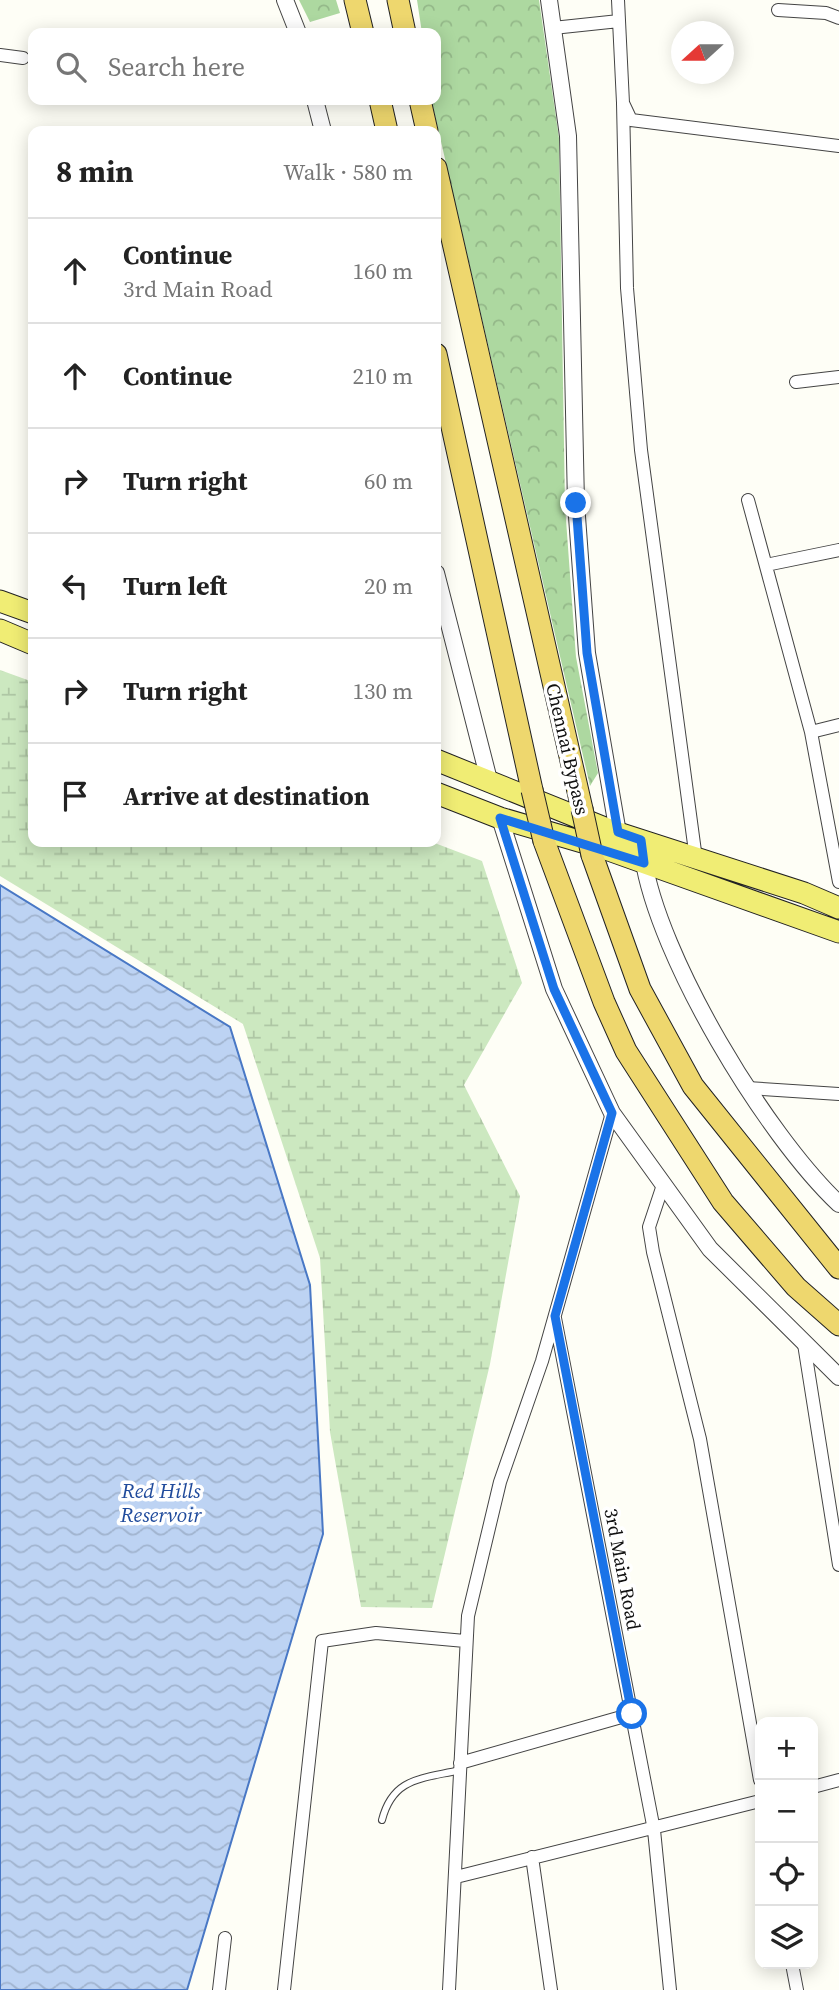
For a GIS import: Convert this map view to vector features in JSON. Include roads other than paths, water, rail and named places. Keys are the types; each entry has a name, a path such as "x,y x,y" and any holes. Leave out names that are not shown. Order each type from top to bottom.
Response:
{"highway":[{"path":"355,0 362,28"},
{"path":"398,0 404,28"},
{"path":"381,105 386,126"},
{"path":"421,105 426,126"},
{"name":"Chennai Bypass","path":"441,190 592,855 639,989 693,1086 839,1268"},
{"path":"441,377 547,850 621,1039 723,1202 796,1287 839,1325"}],"main road":[{"path":"0,601 28,611"},
{"path":"0,630 28,635"},
{"path":"441,762 618,832 804,893 839,908"},
{"path":"441,795 500,818 644,863 839,932"}],"street":[{"path":"285,0 296,28"},
{"path":"549,0 568,136 576,503 587,653 618,832"},
{"path":"618,0 627,288 640,450 696,859"},
{"path":"778,10 826,13 839,18"},
{"path":"553,28 619,21"},
{"path":"0,55 23,58"},
{"path":"623,103 631,120 649,124 839,146"},
{"path":"317,105 322,126"},
{"path":"796,382 839,377"},
{"path":"748,500 811,732 839,881"},
{"path":"766,565 839,550"},
{"path":"441,593 489,780"},
{"path":"811,732 839,725"},
{"path":"500,818 554,989 612,1113 710,1249 839,1377"},
{"path":"641,840 644,863 672,951 747,1088 822,1189 839,1204"},
{"path":"747,1088 839,1094"},
{"path":"449,1990 465,1641 500,1482 555,1316 612,1113"},
{"path":"663,1185 649,1227 653,1252 700,1439 755,1752"},
{"name":"3rd Main Road","path":"555,1316 654,1830 670,1990"},
{"path":"804,1344 839,1565"},
{"path":"284,1990 322,1641 376,1633 465,1641"},
{"path":"460,1766 632,1714"},
{"path":"818,1786 839,1780"},
{"path":"456,1877 654,1830 755,1802"},
{"path":"532,1857 551,1990"},
{"path":"219,1990 225,1938"},
{"path":"793,1969 797,1990"}],"lane":[{"path":"382,1820 387,1801 405,1784 460,1766"}],"water":[{"name":"Red Hills Reservoir","path":"0,885 230,1027 310,1285 323,1534 187,1990 0,1990"}]}
